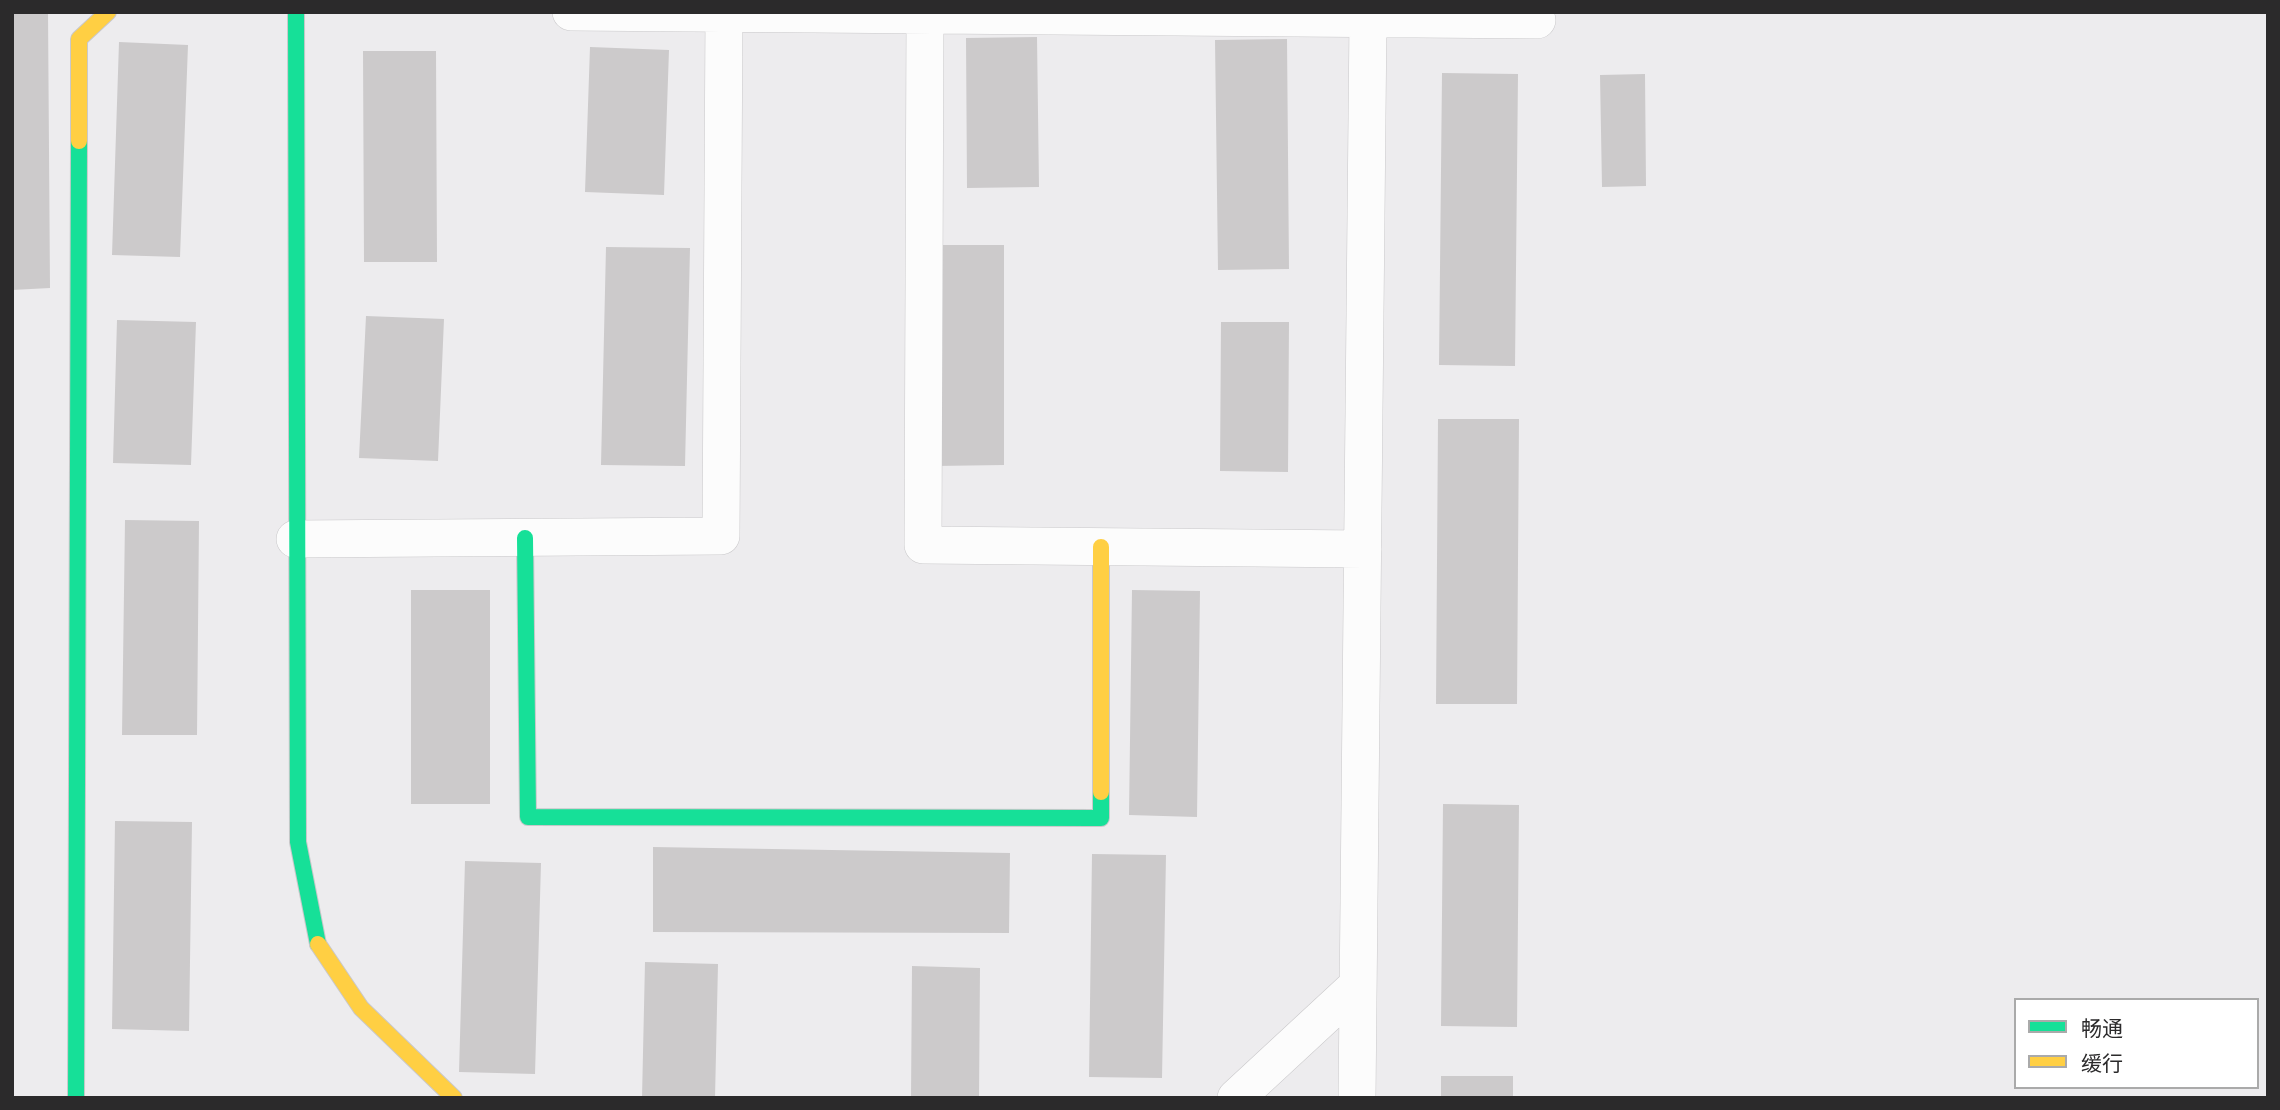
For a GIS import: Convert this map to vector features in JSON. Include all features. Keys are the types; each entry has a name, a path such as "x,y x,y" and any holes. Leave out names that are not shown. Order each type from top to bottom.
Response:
{"street":[{"path":"76,1098 79,39 108,12"},
{"path":"296,12 295,540 298,842 319,950 361,1008 454,1098"},
{"path":"571,12 1537,20"},
{"path":"295,540 721,536 724,13"},
{"path":"925,15 923,545 1363,549"},
{"path":"1357,1098 1368,19"},
{"path":"525,538 528,817 1101,818 1101,547"},
{"path":"1236,1098 1358,985"}],"building":[{"path":"12,12 48,12 50,288 12,290"},
{"path":"1037,37 1039,187 967,188 966,38"},
{"path":"1287,39 1289,269 1218,270 1215,40"},
{"path":"119,42 188,45 180,257 112,255"},
{"path":"590,47 669,50 664,195 585,192"},
{"path":"363,51 436,51 437,262 364,262"},
{"path":"1442,73 1518,74 1515,366 1439,365"},
{"path":"1645,74 1646,186 1602,187 1600,75"},
{"path":"935,245 1004,245 1004,465 935,466"},
{"path":"606,247 690,248 685,466 601,465"},
{"path":"366,316 444,319 438,461 359,458"},
{"path":"117,320 196,322 191,465 113,463"},
{"path":"1221,322 1289,322 1288,472 1220,471"},
{"path":"1438,419 1519,419 1517,704 1436,704"},
{"path":"125,520 199,521 197,735 122,735"},
{"path":"411,590 490,590 490,804 411,804"},
{"path":"1132,590 1200,591 1197,817 1129,815"},
{"path":"1443,804 1519,805 1517,1027 1441,1026"},
{"path":"115,821 192,822 189,1031 112,1029"},
{"path":"653,847 1010,853 1009,933 653,932"},
{"path":"1092,854 1166,855 1162,1078 1089,1077"},
{"path":"465,861 541,863 535,1074 459,1072"},
{"path":"645,962 718,964 715,1098 642,1098"},
{"path":"912,966 980,968 979,1098 911,1098"},
{"path":"1441,1076 1513,1076 1513,1098 1441,1098"}],"traffic: fast":[{"path":"296,12 298,842 318,944"},
{"path":"76,1098 79,141"},
{"path":"525,538 528,817 1101,818 1101,792"}],"traffic: slow":[{"path":"79,141 79,39 108,12"},
{"path":"1101,547 1101,792"},
{"path":"318,944 361,1008 454,1098"}]}
